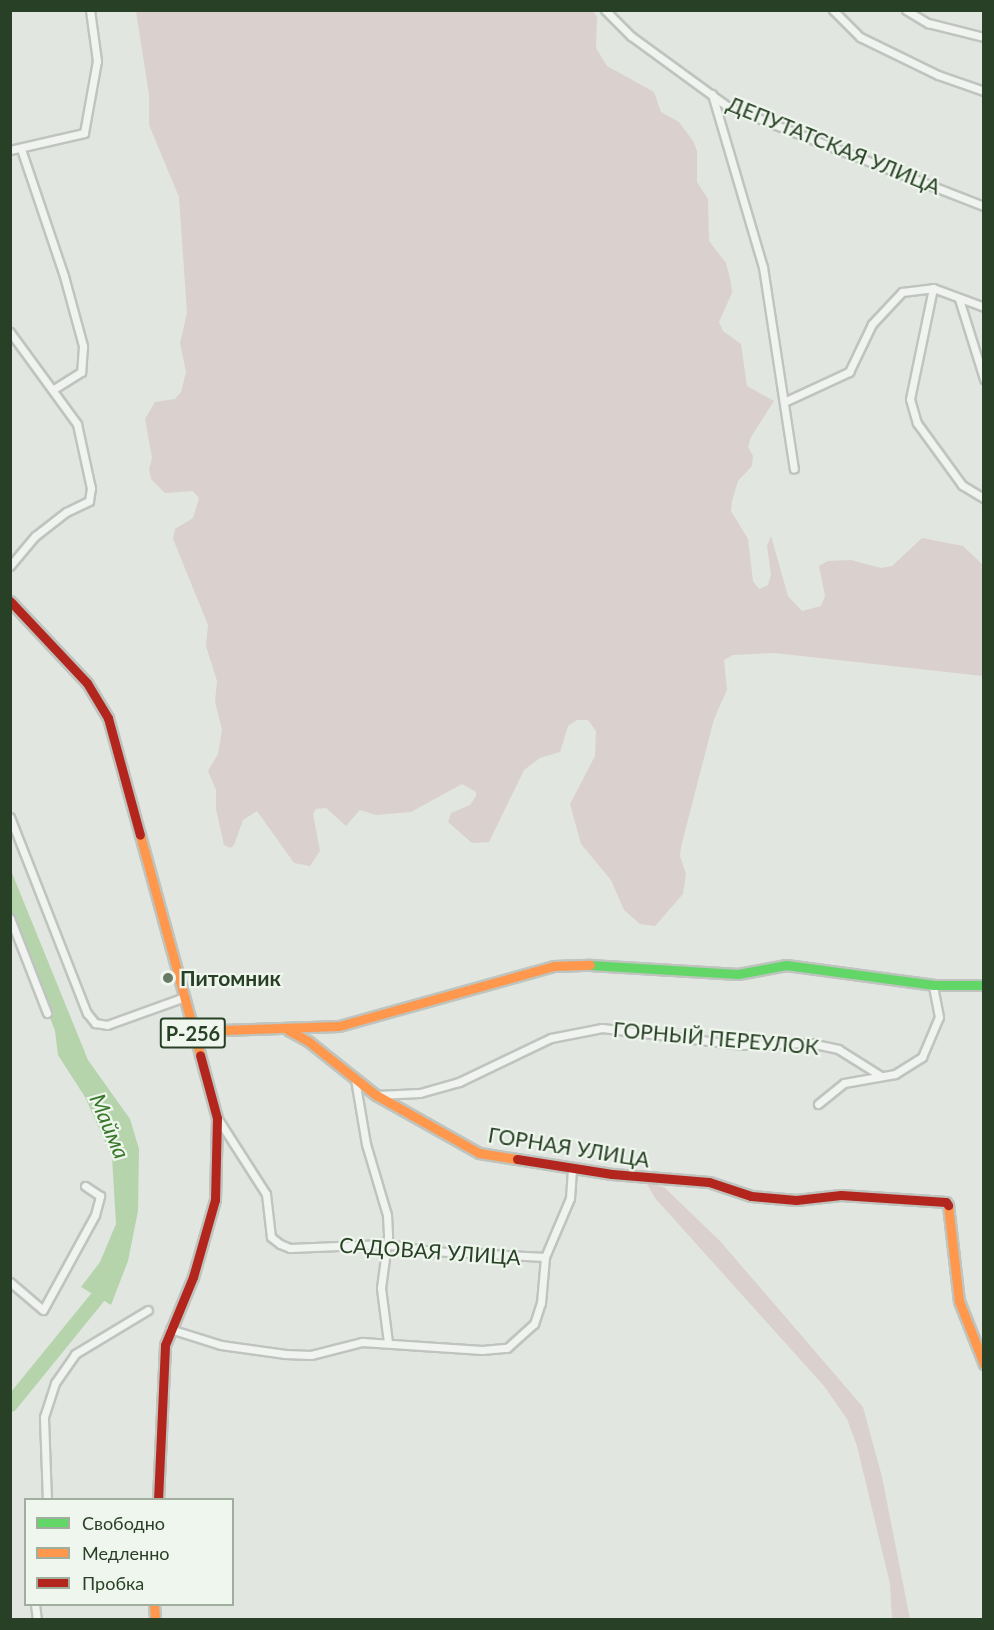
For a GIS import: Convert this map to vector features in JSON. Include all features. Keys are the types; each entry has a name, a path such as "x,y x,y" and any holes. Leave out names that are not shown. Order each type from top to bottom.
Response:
{"street":[{"path":"10,150 84,133 97,61 90,10"},
{"name":"ДЕПУТАТСКАЯ УЛИЦА","path":"605,10 631,36 727,106 984,206"},
{"path":"833,10 860,37 938,75 984,90"},
{"path":"906,10 928,23 984,38"},
{"path":"712,94 763,267 795,469"},
{"path":"21,149 64,276 83,346 81,372 54,389"},
{"path":"784,402 849,372 872,324 902,292 933,288 984,307"},
{"path":"933,288 910,399 916,423 962,485 984,498"},
{"path":"959,299 984,379"},
{"path":"10,332 54,389 77,424 91,488 89,501 66,512 35,536 10,566"},
{"name":"Р-256","path":"10,601 87,683 108,718 182,998 217,1118 215,1200 193,1277 170,1329 162,1368 158,1498"},
{"path":"10,818 87,1013 94,1023 115,1022 182,998"},
{"path":"10,918 47,1013"},
{"path":"193,1031 288,1030 339,1026 554,966 612,964 738,974 786,965 933,985 984,985"},
{"path":"818,1104 844,1083 910,1068 922,1057 939,1017 933,985"},
{"name":"ГОРНЫЙ ПЕРЕУЛОК","path":"376,1095 420,1093 459,1082 551,1038 602,1028 742,1045 810,1043 838,1049 881,1076"},
{"name":"ГОРНАЯ УЛИЦА","path":"288,1030 376,1095 479,1153 572,1169 709,1182 752,1196 796,1200 841,1195 946,1202 951,1209 959,1301 984,1364"},
{"path":"355,1079 366,1144 384,1198 386,1244 381,1288 388,1343"},
{"name":"САДОВАЯ УЛИЦА","path":"217,1118 266,1194 271,1237 280,1244 290,1248 386,1244 430,1251 546,1257"},
{"path":"170,1329 221,1345 285,1354 311,1355 362,1342 482,1350 507,1348 534,1324 541,1303 546,1257 570,1198 572,1169"},
{"path":"10,1282 43,1310 95,1215 100,1196 85,1186"},
{"path":"47,1498 44,1417 55,1383 75,1354 148,1310"}],"shaded area":[{"path":"136,11 593,11 597,17 596,48 607,66 654,92 661,112 679,122 693,141 697,151 697,182 708,199 709,241 726,263 731,282 732,293 719,322 723,331 741,344 747,386 774,401 751,437 748,447 753,456 752,466 738,481 732,501 731,511 748,539 753,581 759,589 768,585 771,575 767,546 771,536 788,596 802,611 821,606 825,596 819,566 828,561 851,560 881,568 892,566 922,538 963,546 983,565 983,676 774,653 733,655 724,660 727,690 714,719 681,847 680,856 686,874 683,894 655,926 640,924 624,910 611,880 581,844 570,804 595,756 596,731 588,720 577,720 568,726 560,752 540,758 524,770 489,842 472,843 448,822 451,813 470,805 476,796 476,792 462,784 411,812 376,815 360,810 346,826 326,808 316,809 313,814 320,851 310,866 294,863 257,811 243,820 234,845 230,848 224,845 216,809 216,790 208,771 218,754 222,730 215,702 217,681 206,646 208,625 173,539 175,529 193,518 199,498 193,491 165,493 151,479 149,469 152,458 145,419 155,402 175,399 181,392 186,372 180,343 187,313 179,197 149,125 149,95"},
{"path":"651,1182 665,1188 720,1241 863,1407 882,1477 910,1619 892,1619 890,1584 857,1446 847,1419 824,1386 655,1198 647,1184"}],"water":[{"path":"10,868 88,1060 130,1119 139,1149 138,1211 128,1261 111,1305 81,1287 100,1262 116,1224 112,1157 85,1097 58,1055 55,1031 11,913"}],"waterway":[{"name":"Майма","path":"10,1404 110,1281"}],"traffic: fast":[{"path":"590,965 738,974 786,965 933,985 984,985"}],"traffic: slow":[{"path":"140,835 200,1055"},
{"path":"193,1031 339,1026 554,966 590,965"},
{"path":"288,1030 308,1041 376,1095 479,1153 517,1159"},
{"path":"948,1205 959,1301 984,1364"},
{"path":"154,1606 155,1620"}],"traffic: jam":[{"path":"10,601 87,683 108,718 140,835"},
{"path":"158,1498 165,1345 193,1277 215,1200 217,1118 200,1055"},
{"path":"517,1159 612,1174 709,1182 751,1196 796,1200 841,1195 946,1202 948,1205"}],"place":[{"name":"Питомник","path":"168,978"}]}
